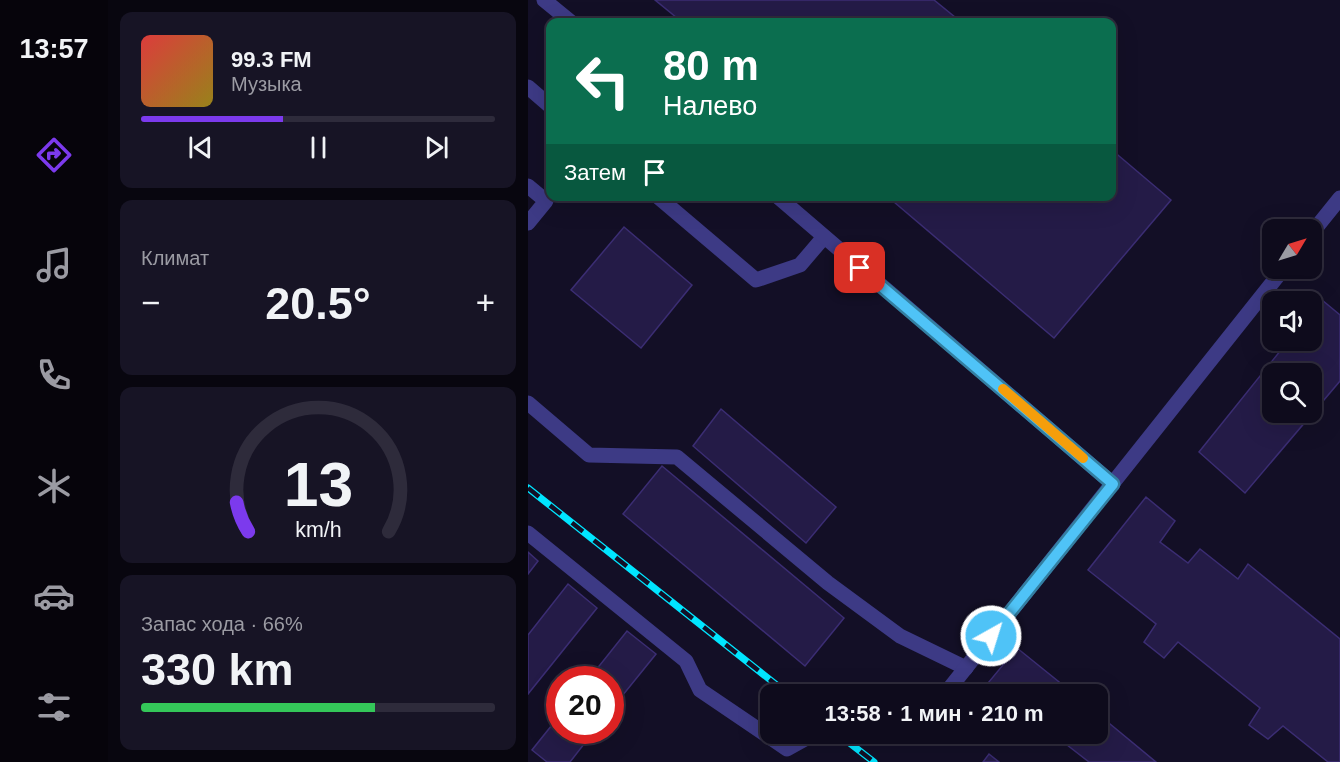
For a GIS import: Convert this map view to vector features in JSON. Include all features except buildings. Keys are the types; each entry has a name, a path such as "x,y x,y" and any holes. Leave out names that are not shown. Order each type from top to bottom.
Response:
{"lane":[{"path":"544,0 566,18"},
{"path":"528,87 546,103"},
{"path":"528,186 546,201 528,223"},
{"path":"1322,220 1340,198"},
{"path":"663,201 756,280 800,265 824,237"},
{"path":"783,201 1113,484"},
{"path":"953,684 1275,279"},
{"path":"528,403 589,455 677,457 828,583 900,636 966,668"},
{"path":"528,533 686,661 700,690 760,731"},
{"path":"779,744 786,749 795,744"}],"railway":[{"path":"528,488 775,684"},
{"path":"851,744 874,762"}],"slow traffic":[{"path":"1003,389 1083,458"}],"route":[{"path":"860,268 1113,484 991,636"}]}
